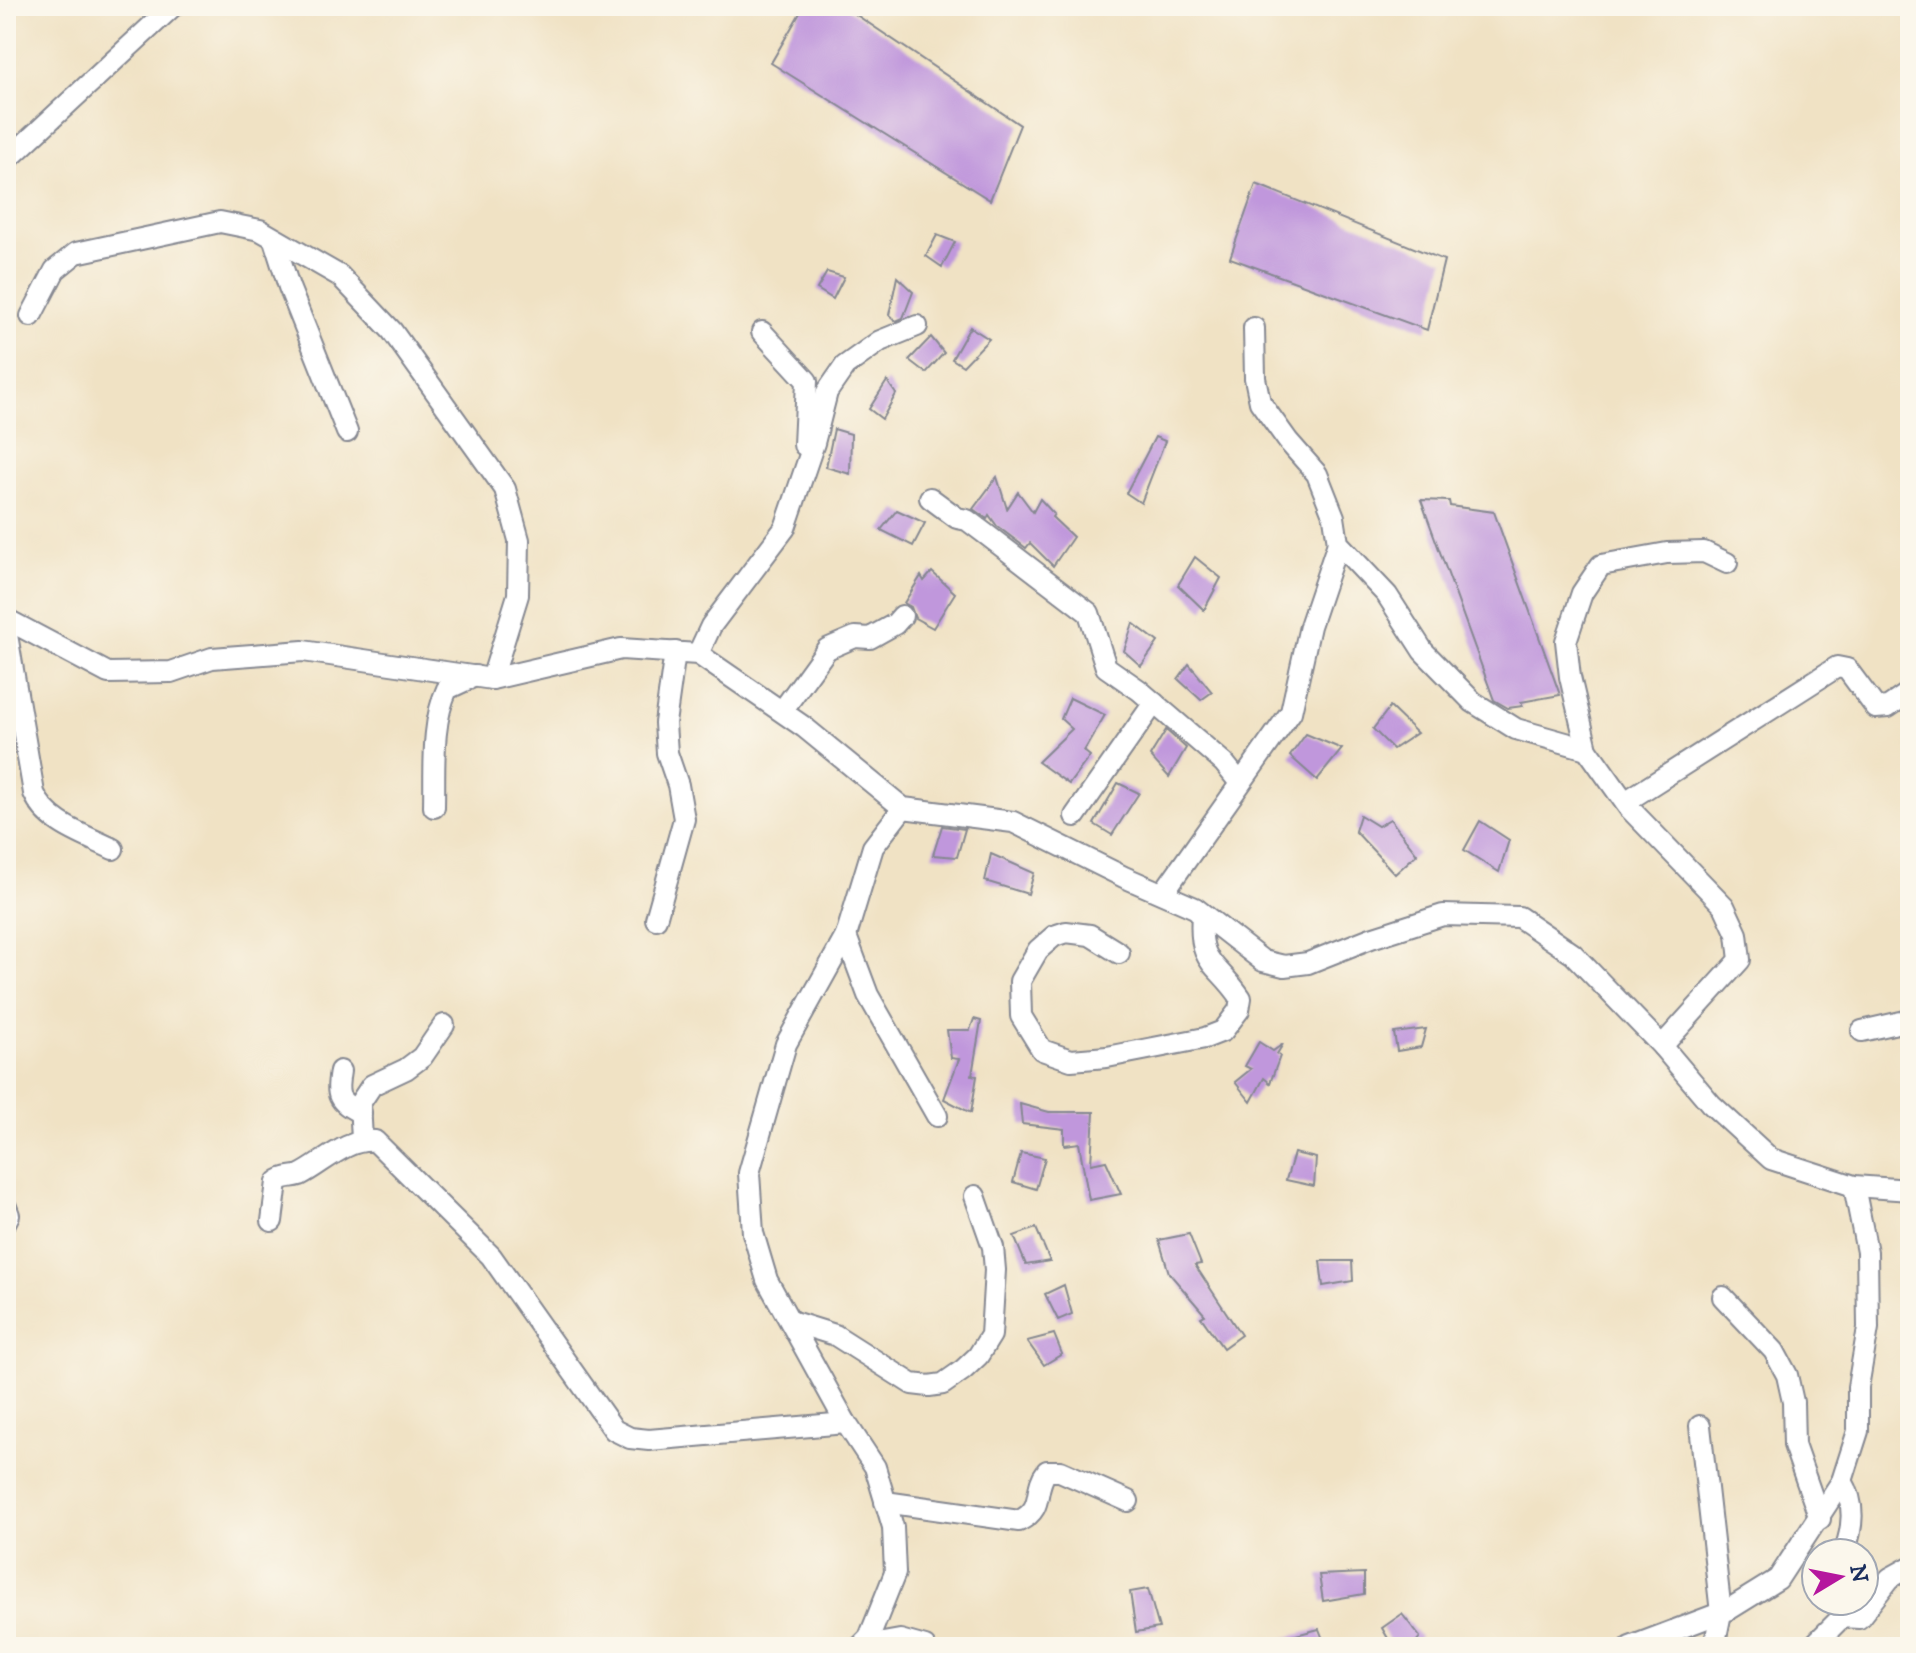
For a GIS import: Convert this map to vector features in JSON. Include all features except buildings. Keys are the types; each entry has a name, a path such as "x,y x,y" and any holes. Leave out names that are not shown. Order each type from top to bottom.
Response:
{"street":[{"path":"6,161 173,6"},
{"path":"31,316 55,270 76,253 220,222 260,230 340,276 392,331 505,489 519,540 518,595 483,678"},
{"path":"274,240 289,287 347,432"},
{"path":"698,654 711,626 785,528 827,392 845,366 880,341 917,326"},
{"path":"1163,893 1291,712 1310,626 1338,543 1334,517 1317,474 1260,402 1255,378 1254,328"},
{"path":"762,332 807,381 801,481"},
{"path":"930,498 957,518 977,527 1089,613 1106,667 1224,763 1240,783"},
{"path":"1338,543 1387,595 1423,651 1473,702 1516,729 1587,749"},
{"path":"1662,1046 1740,960 1737,934 1724,906 1625,802 1587,749 1570,677 1566,641 1582,593 1601,565 1667,553 1704,552 1727,563"},
{"path":"782,711 827,649 855,637 870,638 895,624 902,616"},
{"path":"6,619 108,673 171,672 212,658 303,651 483,678"},
{"path":"6,629 34,793 39,805 73,830 113,849"},
{"path":"434,807 440,703 447,689 483,678 621,649 698,654 782,711 903,808 1013,822 1195,908 1263,961 1284,966 1308,963 1371,938 1443,915 1519,917 1573,954 1662,1046 1711,1104 1771,1159 1854,1186 1910,1190"},
{"path":"656,919 684,819 678,785 667,753 665,723 675,652"},
{"path":"1625,802 1837,667 1847,669 1876,708 1888,707 1910,692"},
{"path":"1075,816 1154,703"},
{"path":"861,1647 869,1638 895,1573 893,1527 875,1467 846,1423 767,1280 753,1233 749,1173 786,1044 846,936 873,847 903,808"},
{"path":"1119,953 1090,935 1066,932 1054,936 1038,950 1020,981 1021,1016 1042,1050 1071,1060 1107,1057 1205,1038 1223,1031 1239,1010 1241,998 1205,957 1200,935 1202,914"},
{"path":"846,936 868,995 937,1116"},
{"path":"1862,1031 1910,1020"},
{"path":"362,1139 360,1103 372,1085 406,1069 422,1057 444,1025"},
{"path":"340,1071 337,1092 344,1104 361,1113"},
{"path":"272,1221 277,1182 283,1177 297,1177 362,1139 375,1141 491,1256 614,1430 630,1438 649,1440 846,1423"},
{"path":"1630,1647 1721,1613 1778,1579 1842,1481 1858,1431 1858,1387 1868,1328 1867,1252 1854,1186"},
{"path":"790,1321 835,1335 912,1384 943,1384 978,1356 991,1335 995,1270 993,1247 975,1196"},
{"path":"6,1207 9,1215 6,1221"},
{"path":"1723,1297 1774,1351 1787,1375 1793,1402 1794,1445 1820,1519"},
{"path":"1700,1426 1721,1613 1714,1647"},
{"path":"885,1502 1019,1521 1031,1516 1037,1504 1042,1477 1047,1471 1060,1471 1128,1501"},
{"path":"1842,1481 1852,1496 1852,1524 1848,1537"},
{"path":"1880,1591 1890,1578 1910,1567"},
{"path":"1812,1647 1833,1617"},
{"path":"861,1647 900,1640 925,1647"}]}
